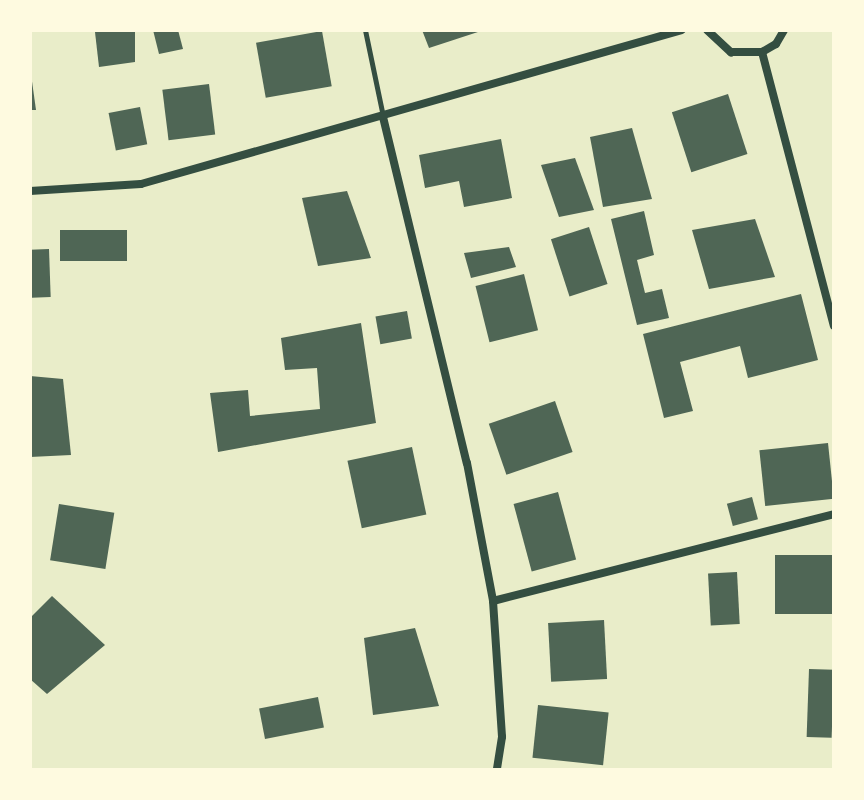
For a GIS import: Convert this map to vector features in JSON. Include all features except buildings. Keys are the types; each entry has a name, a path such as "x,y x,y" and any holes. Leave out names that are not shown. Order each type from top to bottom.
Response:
{"street":[{"path":"30,191 141,184 682,30"},
{"path":"707,30 731,52 762,52 776,44 784,30"},
{"path":"762,52 834,326"},
{"path":"383,117 467,463 493,601 502,737 497,770"},
{"path":"493,601 834,514"}],"lane":[{"path":"365,30 383,117"}]}
